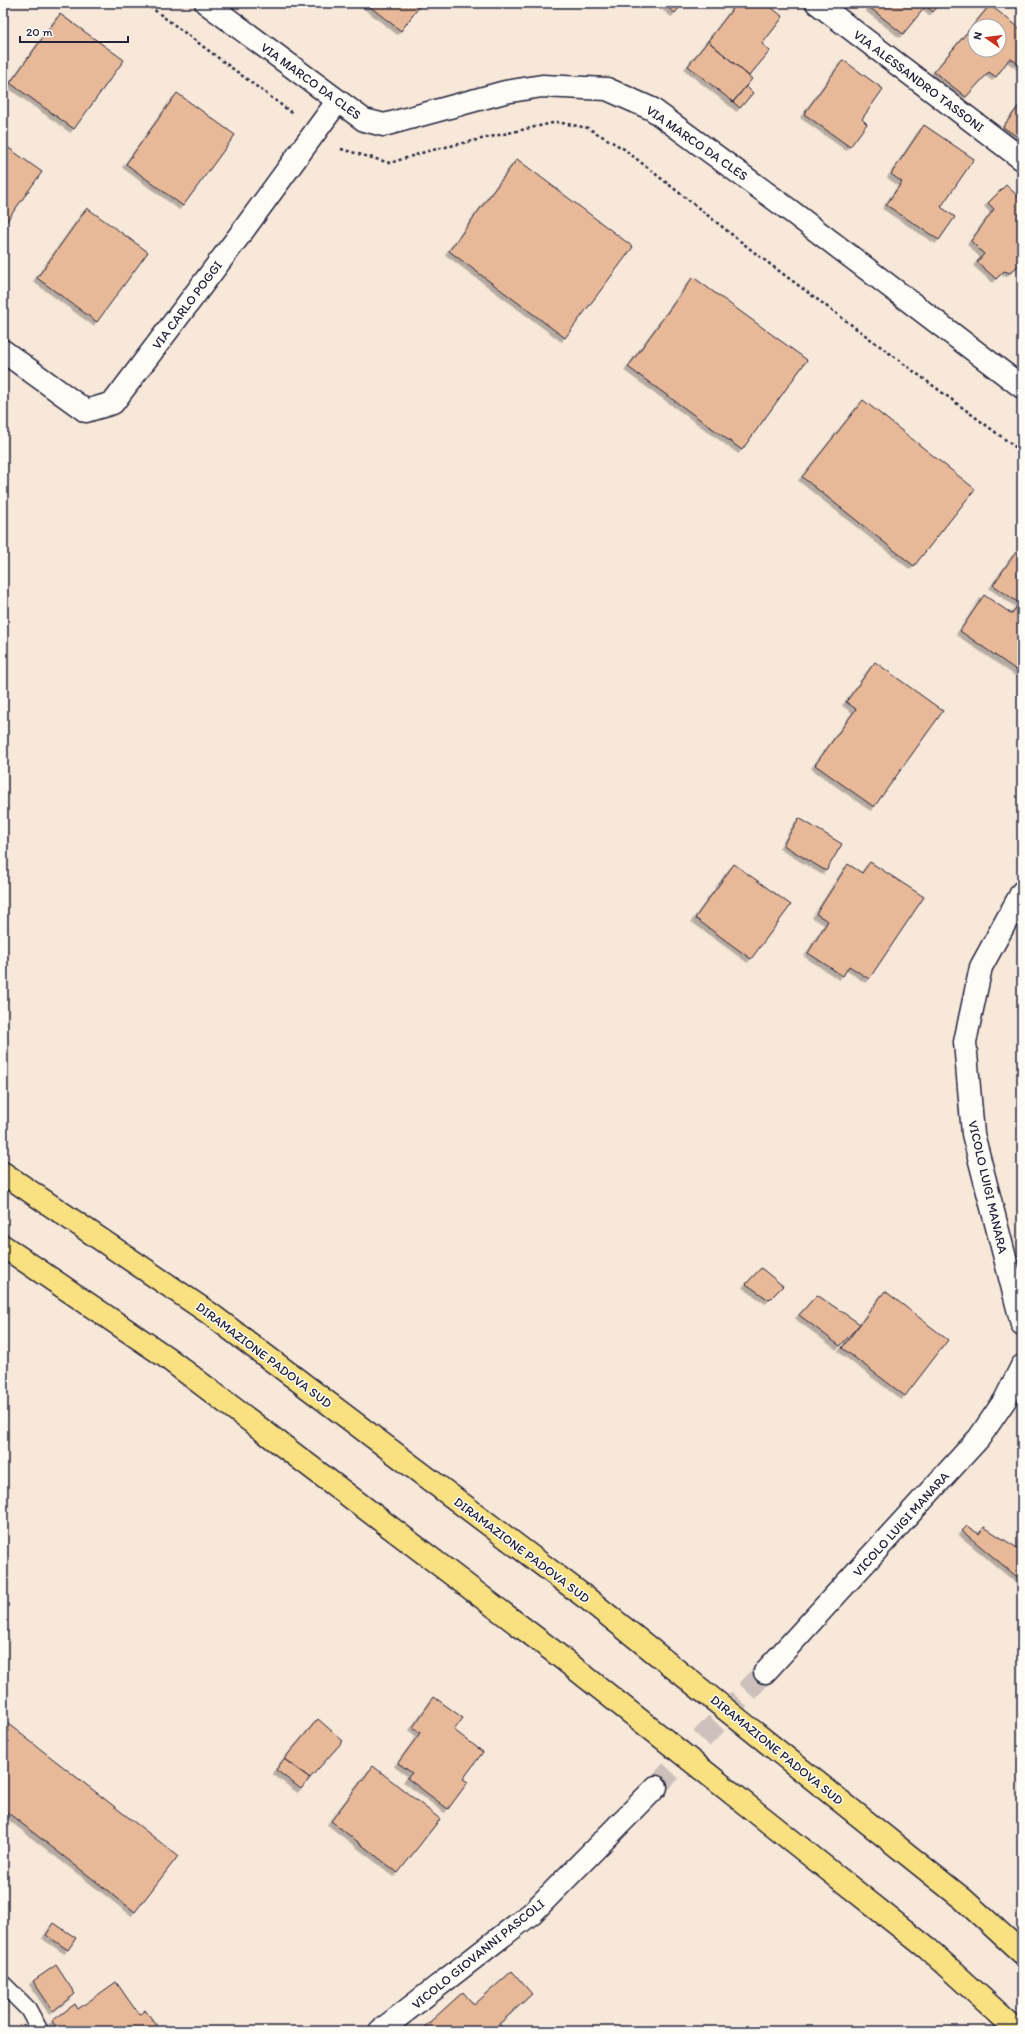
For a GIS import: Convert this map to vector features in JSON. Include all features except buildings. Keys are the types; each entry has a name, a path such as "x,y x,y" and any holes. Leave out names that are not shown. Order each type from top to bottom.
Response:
{"highway":[{"name":"DIRAMAZIONE PADOVA SUD","path":"3,1173 209,1313 589,1600 963,1899 1022,1953"},
{"path":"3,1246 166,1357 553,1651 928,1949 1018,2031"}],"street":[{"name":"VIA ALESSANDRO TASSONI","path":"817,3 1022,159"},
{"name":"VIA MARCO DA CLES","path":"219,7 337,102 364,120 384,125 505,92 542,86 607,89 652,109 792,212 1022,387"},
{"name":"VIA CARLO POGGI","path":"3,351 86,412 113,403 242,232 337,102"},
{"name":"VICOLO LUIGI MANARA","path":"1022,892 981,967 964,1042 973,1134 1022,1324"},
{"name":"VICOLO LUIGI MANARA","path":"765,1672 979,1438 1005,1400 1022,1366"},
{"name":"VICOLO GIOVANNI PASCOLI","path":"380,2031 532,1913 656,1787"}],"lane":[{"path":"3,1984 28,2009 40,2031"}],"path":[{"path":"145,3 294,115"},
{"path":"341,149 390,163 428,151 557,122 588,128 624,149 759,256 1022,452"}],"tunnel":[{"path":"656,1787 765,1672"}]}
